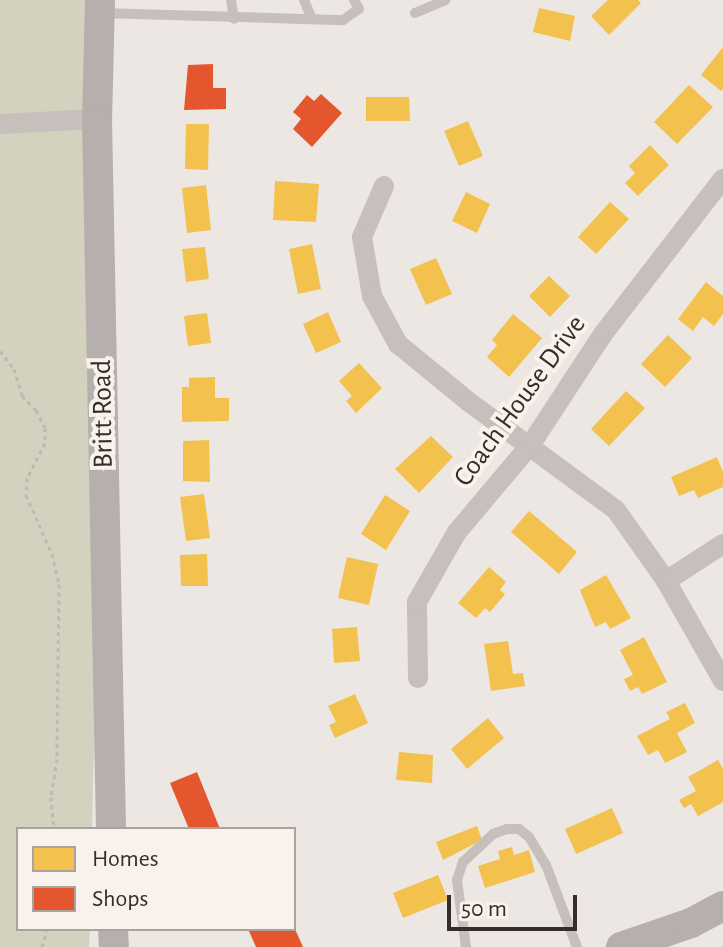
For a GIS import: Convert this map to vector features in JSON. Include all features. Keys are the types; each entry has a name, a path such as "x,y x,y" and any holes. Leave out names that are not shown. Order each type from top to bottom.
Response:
{"street":[{"name":"Britt Road","path":"100,7 97,119 111,827"},
{"path":"0,124 97,119"},
{"name":"Coach House Drive","path":"418,678 417,602 457,532 531,444 603,334 723,179"},
{"path":"384,186 362,237 372,296 398,344 469,402 531,444 616,510 666,581 723,681"},
{"path":"666,581 723,544"},
{"path":"621,947 691,923 723,906"}],"lane":[{"path":"231,0 234,19"},
{"path":"304,0 312,19"},
{"path":"100,7 234,19 343,20 359,9 354,0"},
{"path":"415,13 445,0"},
{"path":"466,947 457,880 463,862 493,834 519,829 529,837 546,865 577,947"}],"path":[{"path":"0,351 14,369 22,396 36,410 45,428 45,443 27,478 26,495 52,554 59,584 57,759 51,797 54,827"}],"green space":[{"path":"0,0 107,0 110,111 92,827 16,827 16,931 90,931 89,947 0,947"}],"building: Homes":[{"path":"608,0 638,0 641,3 609,35 591,16"},
{"path":"539,8 575,16 570,41 533,32"},
{"path":"723,47 723,89 721,91 701,75"},
{"path":"689,85 713,107 677,144 654,122"},
{"path":"366,97 409,97 410,121 366,121"},
{"path":"468,121 483,156 459,166 444,131"},
{"path":"186,124 209,124 208,170 185,169"},
{"path":"650,145 669,165 638,196 625,183 635,173 629,166"},
{"path":"275,181 319,184 316,222 273,220"},
{"path":"206,185 211,230 187,233 182,188"},
{"path":"466,192 490,204 477,233 452,221"},
{"path":"610,202 629,219 596,254 578,237"},
{"path":"312,244 321,289 298,294 289,249"},
{"path":"205,247 209,279 186,282 182,249"},
{"path":"436,258 452,294 426,305 410,269"},
{"path":"549,276 570,296 550,317 529,296"},
{"path":"706,282 723,296 723,314 714,326 703,317 693,331 678,319"},
{"path":"328,312 341,342 316,353 303,324"},
{"path":"207,313 211,343 188,346 184,316"},
{"path":"513,314 542,338 509,377 487,357 497,345 492,340"},
{"path":"668,335 692,358 665,387 641,364"},
{"path":"359,363 382,388 356,413 346,401 352,396 339,381"},
{"path":"215,377 215,398 229,398 229,421 182,422 182,387 189,387 189,378"},
{"path":"626,391 645,408 609,446 591,429"},
{"path":"431,436 453,457 419,493 395,469"},
{"path":"209,440 210,482 183,481 183,441"},
{"path":"717,457 723,472 723,487 698,498 694,490 679,496 671,477"},
{"path":"204,494 210,538 186,541 180,497"},
{"path":"385,495 410,511 386,550 361,534"},
{"path":"529,511 577,552 559,574 511,532"},
{"path":"207,554 208,586 181,586 180,555"},
{"path":"347,557 378,564 369,605 338,598"},
{"path":"489,567 506,582 500,590 505,594 490,612 485,608 476,618 458,603"},
{"path":"606,575 631,618 610,629 606,622 595,627 580,590"},
{"path":"357,627 360,661 334,663 332,629"},
{"path":"644,637 667,682 642,694 638,687 630,691 624,679 633,675 620,650"},
{"path":"508,641 513,674 523,673 525,686 491,691 484,644"},
{"path":"355,694 368,723 335,738 329,725 336,722 328,706"},
{"path":"685,703 695,723 677,733 687,752 665,763 658,750 648,755 637,736 670,719 666,712"},
{"path":"488,718 504,738 467,769 451,749"},
{"path":"399,752 433,755 432,783 396,780"},
{"path":"718,760 723,769 723,802 698,816 691,804 684,808 679,800 696,791 688,777"},
{"path":"612,808 623,833 576,854 565,829"},
{"path":"477,826 482,840 443,860 436,842"},
{"path":"512,847 514,855 529,850 535,872 485,888 478,866 500,859 498,851"},
{"path":"438,875 448,900 403,918 393,893"}],"building: Shops":[{"path":"213,64 213,88 226,88 226,109 184,110 188,65"},
{"path":"321,94 342,113 312,147 293,129 301,119 293,112 307,95 314,101"},
{"path":"197,772 219,827 188,827 170,783"},
{"path":"249,931 296,931 303,947 256,947"}]}
